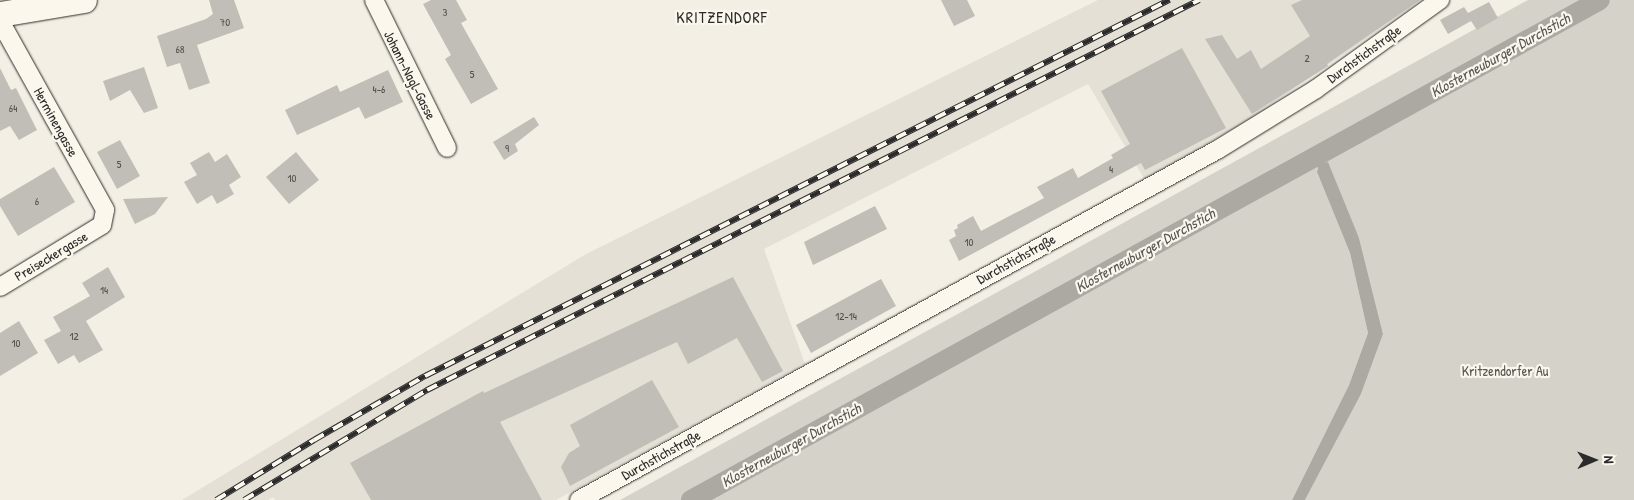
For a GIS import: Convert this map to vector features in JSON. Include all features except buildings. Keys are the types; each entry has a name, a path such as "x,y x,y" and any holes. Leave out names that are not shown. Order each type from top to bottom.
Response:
{"main road":[{"path":"0,14 84,0"}],"street":[{"name":"Johann-Nagl-Gasse","path":"374,0 448,148"},
{"name":"Durchstichstraße","path":"579,500 1217,150 1316,89 1440,0"},
{"name":"Herminengasse","path":"0,21 105,210 102,225"},
{"name":"Preiseckergasse","path":"0,287 102,225"}],"shaded area":[{"path":"1098,0 1422,0 1253,117 1145,180 1088,84 764,249 805,364 556,500 275,500 273,497 268,500 182,500 586,254"},
{"path":"1328,162 1359,238 1383,334 1361,394 1305,500 1292,500 1349,385 1368,333 1350,253 1317,172 1320,164"}],"green space":[{"name":"Kritzendorfer Au","path":"1528,0 1634,0 1634,500 1305,500 1361,394 1383,334 1359,238 1317,172 1350,253 1368,333 1349,385 1292,500 620,500"}],"waterway":[{"name":"Klosterneuburger Durchstich","path":"691,500 1600,0"},
{"path":"1317,156 1323,171"}],"railway":[{"path":"216,500 314,440 425,376 1169,0"},
{"path":"244,500 427,390 1199,0"}],"district":[{"name":"KRITZENDORF","path":"722,17"}]}
